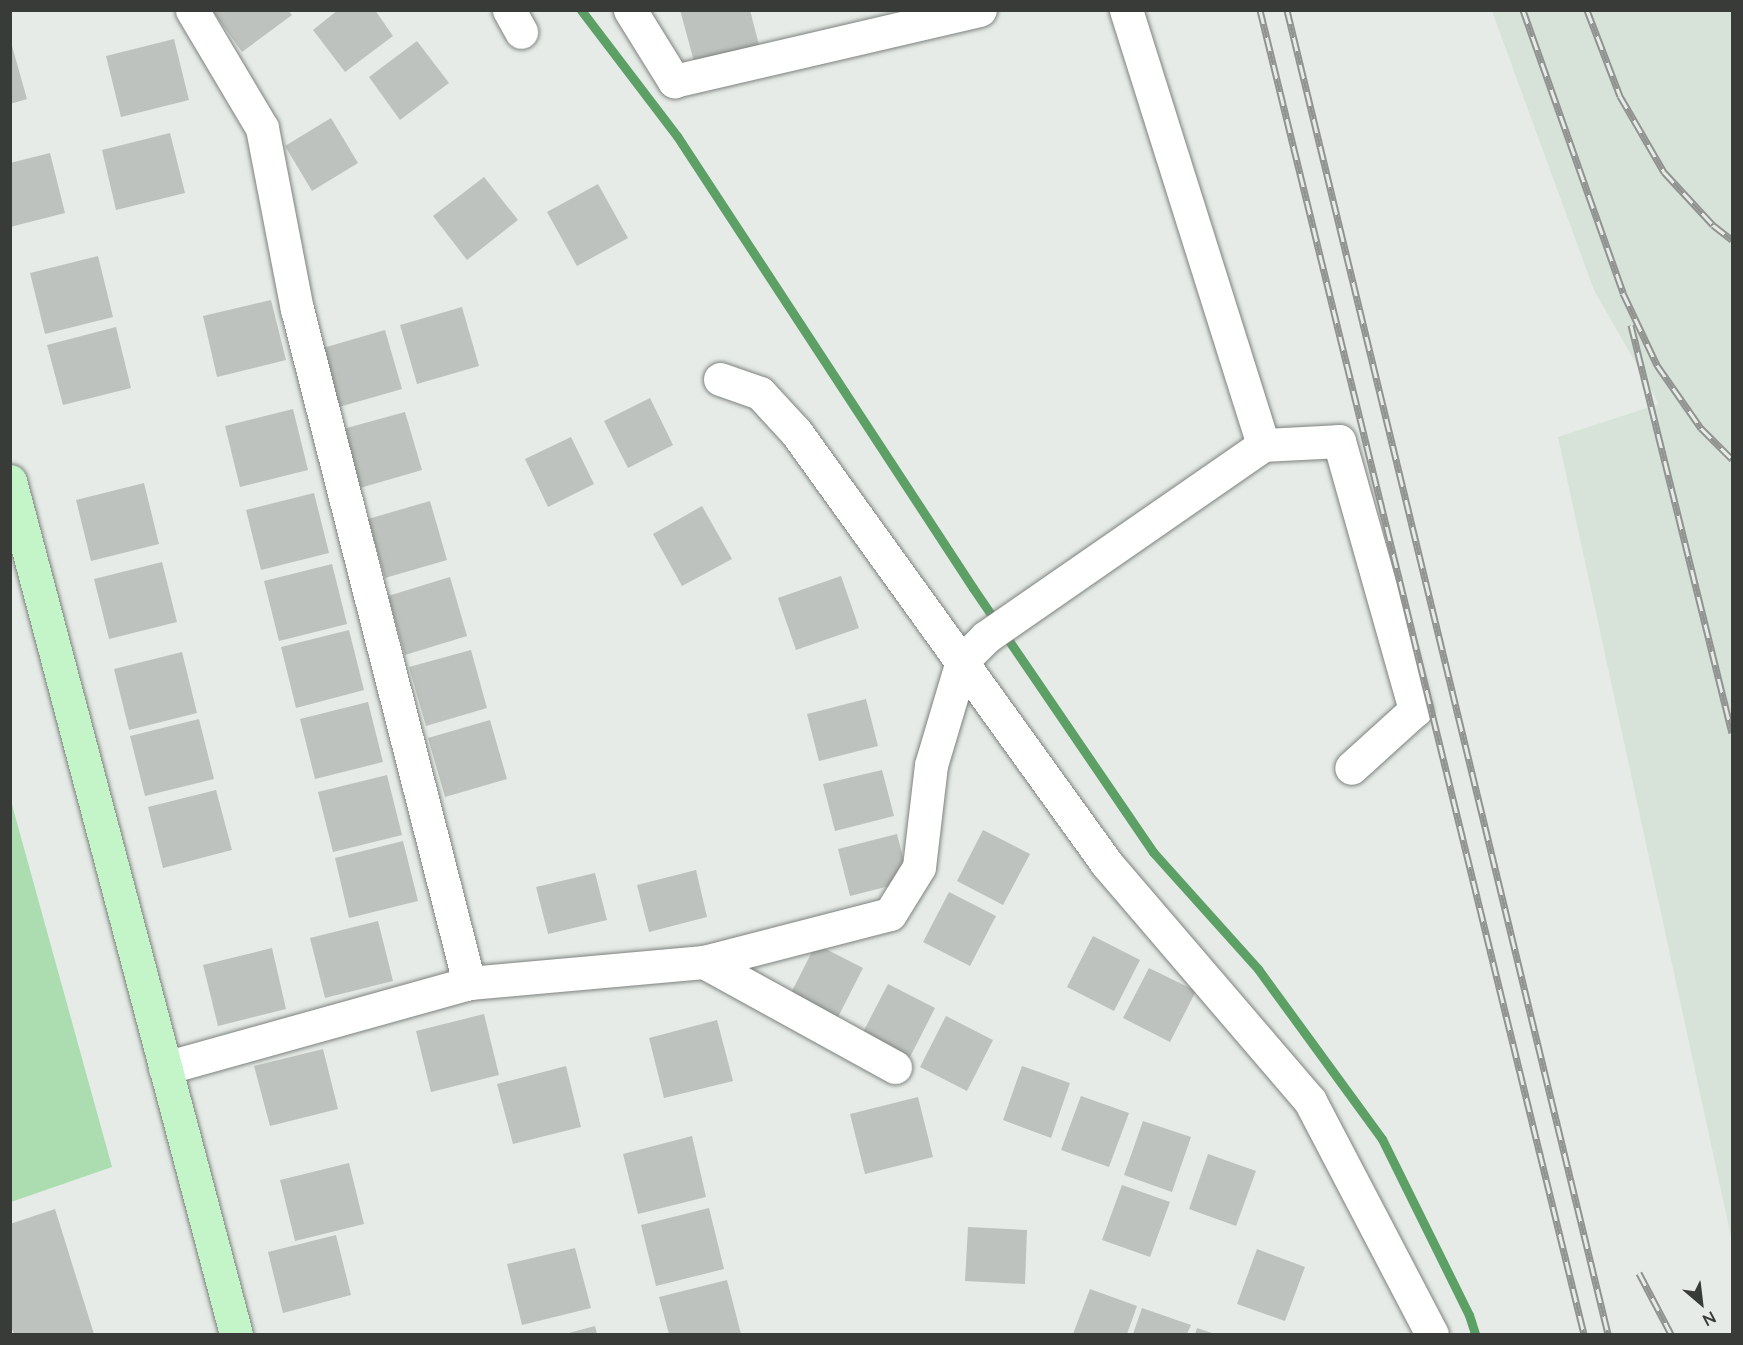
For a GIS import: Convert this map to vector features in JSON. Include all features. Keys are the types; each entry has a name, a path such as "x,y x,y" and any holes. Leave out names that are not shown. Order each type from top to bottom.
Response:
{"main road":[{"path":"10,481 236,1335"}],"street":[{"path":"192,10 262,128 297,309 469,983"},
{"path":"630,10 674,81 980,10"},
{"path":"1126,10 1263,445"},
{"path":"720,379 760,393 796,432 1107,864 1310,1101 1432,1335"},
{"path":"165,1068 469,983 704,962 890,914 920,867 931,765 962,661 986,637 1263,445 1339,441 1415,710 1351,768"},
{"path":"704,962 895,1067"}],"shaded area":[{"path":"1492,11 1732,11 1732,1241 1558,437 1659,404 1594,290"}],"green space":[{"path":"11,801 112,1167 10,1202"}],"building":[{"path":"212,10 288,10 292,15 242,52"},
{"path":"338,10 375,10 393,36 345,72 313,30"},
{"path":"680,10 750,10 760,49 695,65"},
{"path":"10,39 27,99 10,104"},
{"path":"174,39 189,100 121,117 106,56"},
{"path":"417,41 449,83 400,120 369,77"},
{"path":"331,118 358,163 312,191 285,146"},
{"path":"170,133 185,193 116,210 102,150"},
{"path":"50,153 65,213 10,227 10,163"},
{"path":"484,177 518,220 467,260 433,216"},
{"path":"598,184 628,238 577,266 547,212"},
{"path":"98,256 113,317 45,334 30,273"},
{"path":"271,300 286,360 217,377 203,316"},
{"path":"462,307 479,366 417,384 400,325"},
{"path":"116,327 131,388 63,405 47,345"},
{"path":"385,330 402,389 339,407 323,348"},
{"path":"650,398 673,445 628,468 604,421"},
{"path":"293,409 308,470 240,487 225,426"},
{"path":"405,412 422,470 360,488 343,429"},
{"path":"571,437 594,484 548,507 525,459"},
{"path":"144,483 159,544 91,561 76,500"},
{"path":"314,493 329,553 261,570 246,510"},
{"path":"430,501 447,560 385,578 368,519"},
{"path":"702,506 732,559 682,586 653,534"},
{"path":"162,562 177,622 109,639 94,579"},
{"path":"332,564 347,624 279,641 264,581"},
{"path":"841,576 859,628 796,650 778,598"},
{"path":"450,577 467,636 405,655 388,596"},
{"path":"349,630 364,690 296,708 281,647"},
{"path":"471,650 487,708 426,726 409,667"},
{"path":"182,652 197,713 129,730 114,669"},
{"path":"866,699 878,746 819,761 807,714"},
{"path":"368,702 383,762 315,779 300,719"},
{"path":"199,719 214,779 145,796 130,736"},
{"path":"490,720 507,779 445,797 428,738"},
{"path":"882,770 894,816 835,831 823,784"},
{"path":"387,775 402,835 333,852 318,792"},
{"path":"216,790 232,850 163,868 148,807"},
{"path":"983,830 1030,854 1003,905 957,881"},
{"path":"897,834 909,881 850,896 838,849"},
{"path":"403,841 418,901 349,918 335,858"},
{"path":"696,870 707,917 649,932 637,885"},
{"path":"595,873 607,920 548,934 536,887"},
{"path":"949,892 996,916 970,966 923,942"},
{"path":"378,921 393,981 325,998 310,938"},
{"path":"1093,936 1140,960 1114,1011 1067,987"},
{"path":"816,944 863,968 837,1019 790,995"},
{"path":"272,948 286,1009 218,1026 203,965"},
{"path":"1149,968 1196,991 1170,1042 1123,1018"},
{"path":"888,984 935,1008 909,1059 862,1034"},
{"path":"484,1014 499,1075 431,1092 416,1031"},
{"path":"946,1016 993,1040 967,1091 920,1067"},
{"path":"717,1020 733,1081 664,1098 649,1038"},
{"path":"323,1049 338,1109 270,1126 254,1066"},
{"path":"566,1066 581,1127 513,1144 497,1084"},
{"path":"1022,1066 1070,1083 1051,1138 1003,1120"},
{"path":"1081,1096 1129,1113 1109,1167 1061,1150"},
{"path":"918,1097 933,1157 865,1174 850,1114"},
{"path":"1143,1121 1191,1137 1172,1192 1124,1175"},
{"path":"692,1136 706,1197 638,1214 623,1154"},
{"path":"1208,1154 1256,1171 1236,1226 1189,1209"},
{"path":"349,1163 364,1224 295,1241 280,1180"},
{"path":"1122,1185 1170,1202 1150,1257 1102,1240"},
{"path":"709,1208 724,1269 656,1286 641,1225"},
{"path":"55,1209 94,1334 14,1334 10,1324 10,1224"},
{"path":"968,1227 1027,1230 1025,1284 965,1281"},
{"path":"336,1235 351,1295 283,1313 268,1252"},
{"path":"575,1248 591,1308 522,1325 507,1264"},
{"path":"1257,1249 1305,1267 1285,1321 1237,1304"},
{"path":"727,1280 741,1334 669,1334 659,1297"},
{"path":"1090,1289 1137,1306 1127,1334 1073,1334"},
{"path":"1142,1308 1191,1325 1187,1334 1133,1334"},
{"path":"595,1326 597,1334 565,1334"},
{"path":"1197,1328 1215,1334 1195,1334"}],"waterway":[{"path":"581,10 677,136 973,588 1153,852 1258,969 1382,1139 1469,1315 1475,1334"}],"railway":[{"path":"1260,10 1584,1334"},
{"path":"1287,10 1608,1334"},
{"path":"1523,10 1623,293 1657,365 1701,428 1732,459"},
{"path":"1587,10 1620,96 1664,172 1713,225 1732,240"},
{"path":"1631,325 1732,733"},
{"path":"1639,1273 1671,1334"}]}
